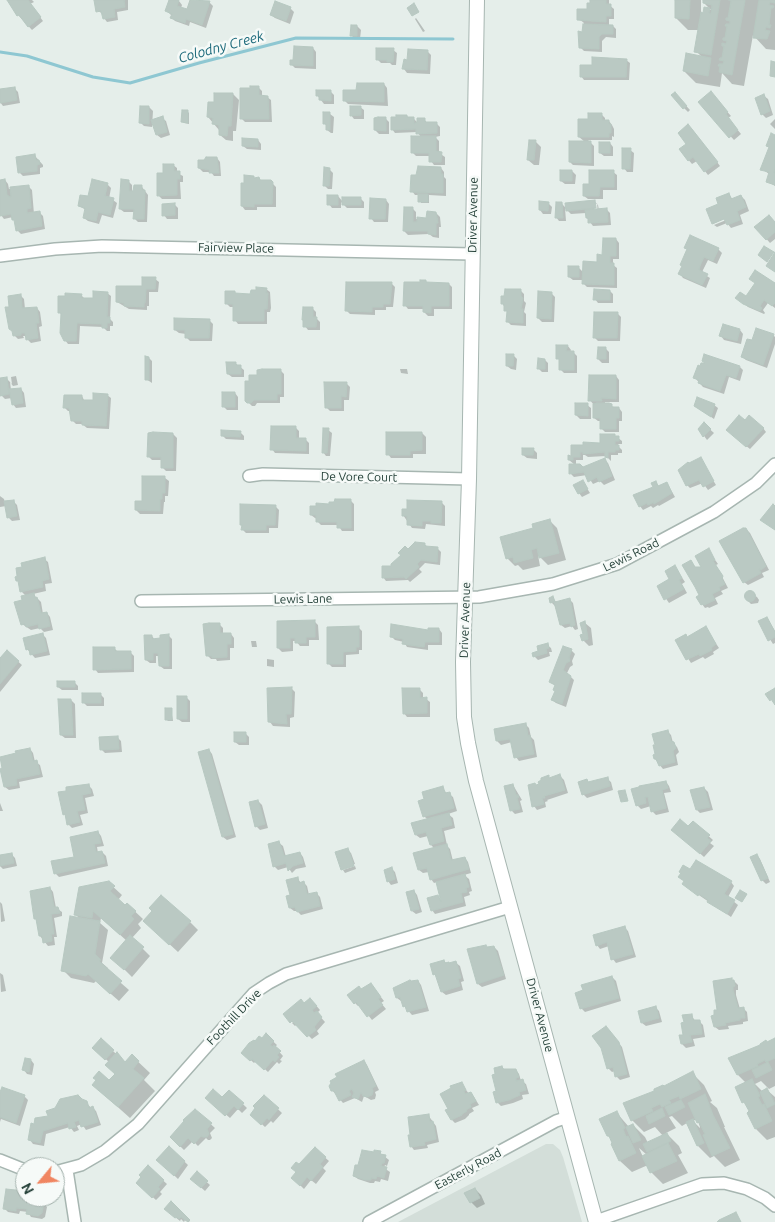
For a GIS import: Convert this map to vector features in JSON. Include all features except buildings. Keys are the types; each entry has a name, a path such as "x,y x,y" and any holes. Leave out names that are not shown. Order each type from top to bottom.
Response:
{"street":[{"name":"Driver Avenue","path":"477,0 469,479 465,597 464,698 468,743 476,781 596,1221"},
{"name":"Fairview Place","path":"0,256 54,249 102,246 472,254"},
{"name":"Lewis Road","path":"465,597 479,597 553,584 617,564 730,502 756,483 775,464"},
{"name":"De Vore Court","path":"250,476 469,479"},
{"name":"Lewis Lane","path":"141,601 465,597"},
{"name":"Foothill Drive","path":"65,1170 81,1165 105,1151 138,1124 254,993 269,982 286,974 510,907"},
{"name":"Easterly Road","path":"369,1222 556,1121 568,1117"},
{"path":"0,1160 15,1166"},
{"path":"596,1221 702,1184 724,1183 747,1189 765,1198 775,1206"},
{"path":"65,1186 75,1222"}],"shaded area":[{"path":"546,1144 553,1144 560,1150 582,1222 398,1222"}],"waterway":[{"name":"Colodny Creek","path":"0,52 27,56 93,77 130,83 296,38 453,39"}]}
